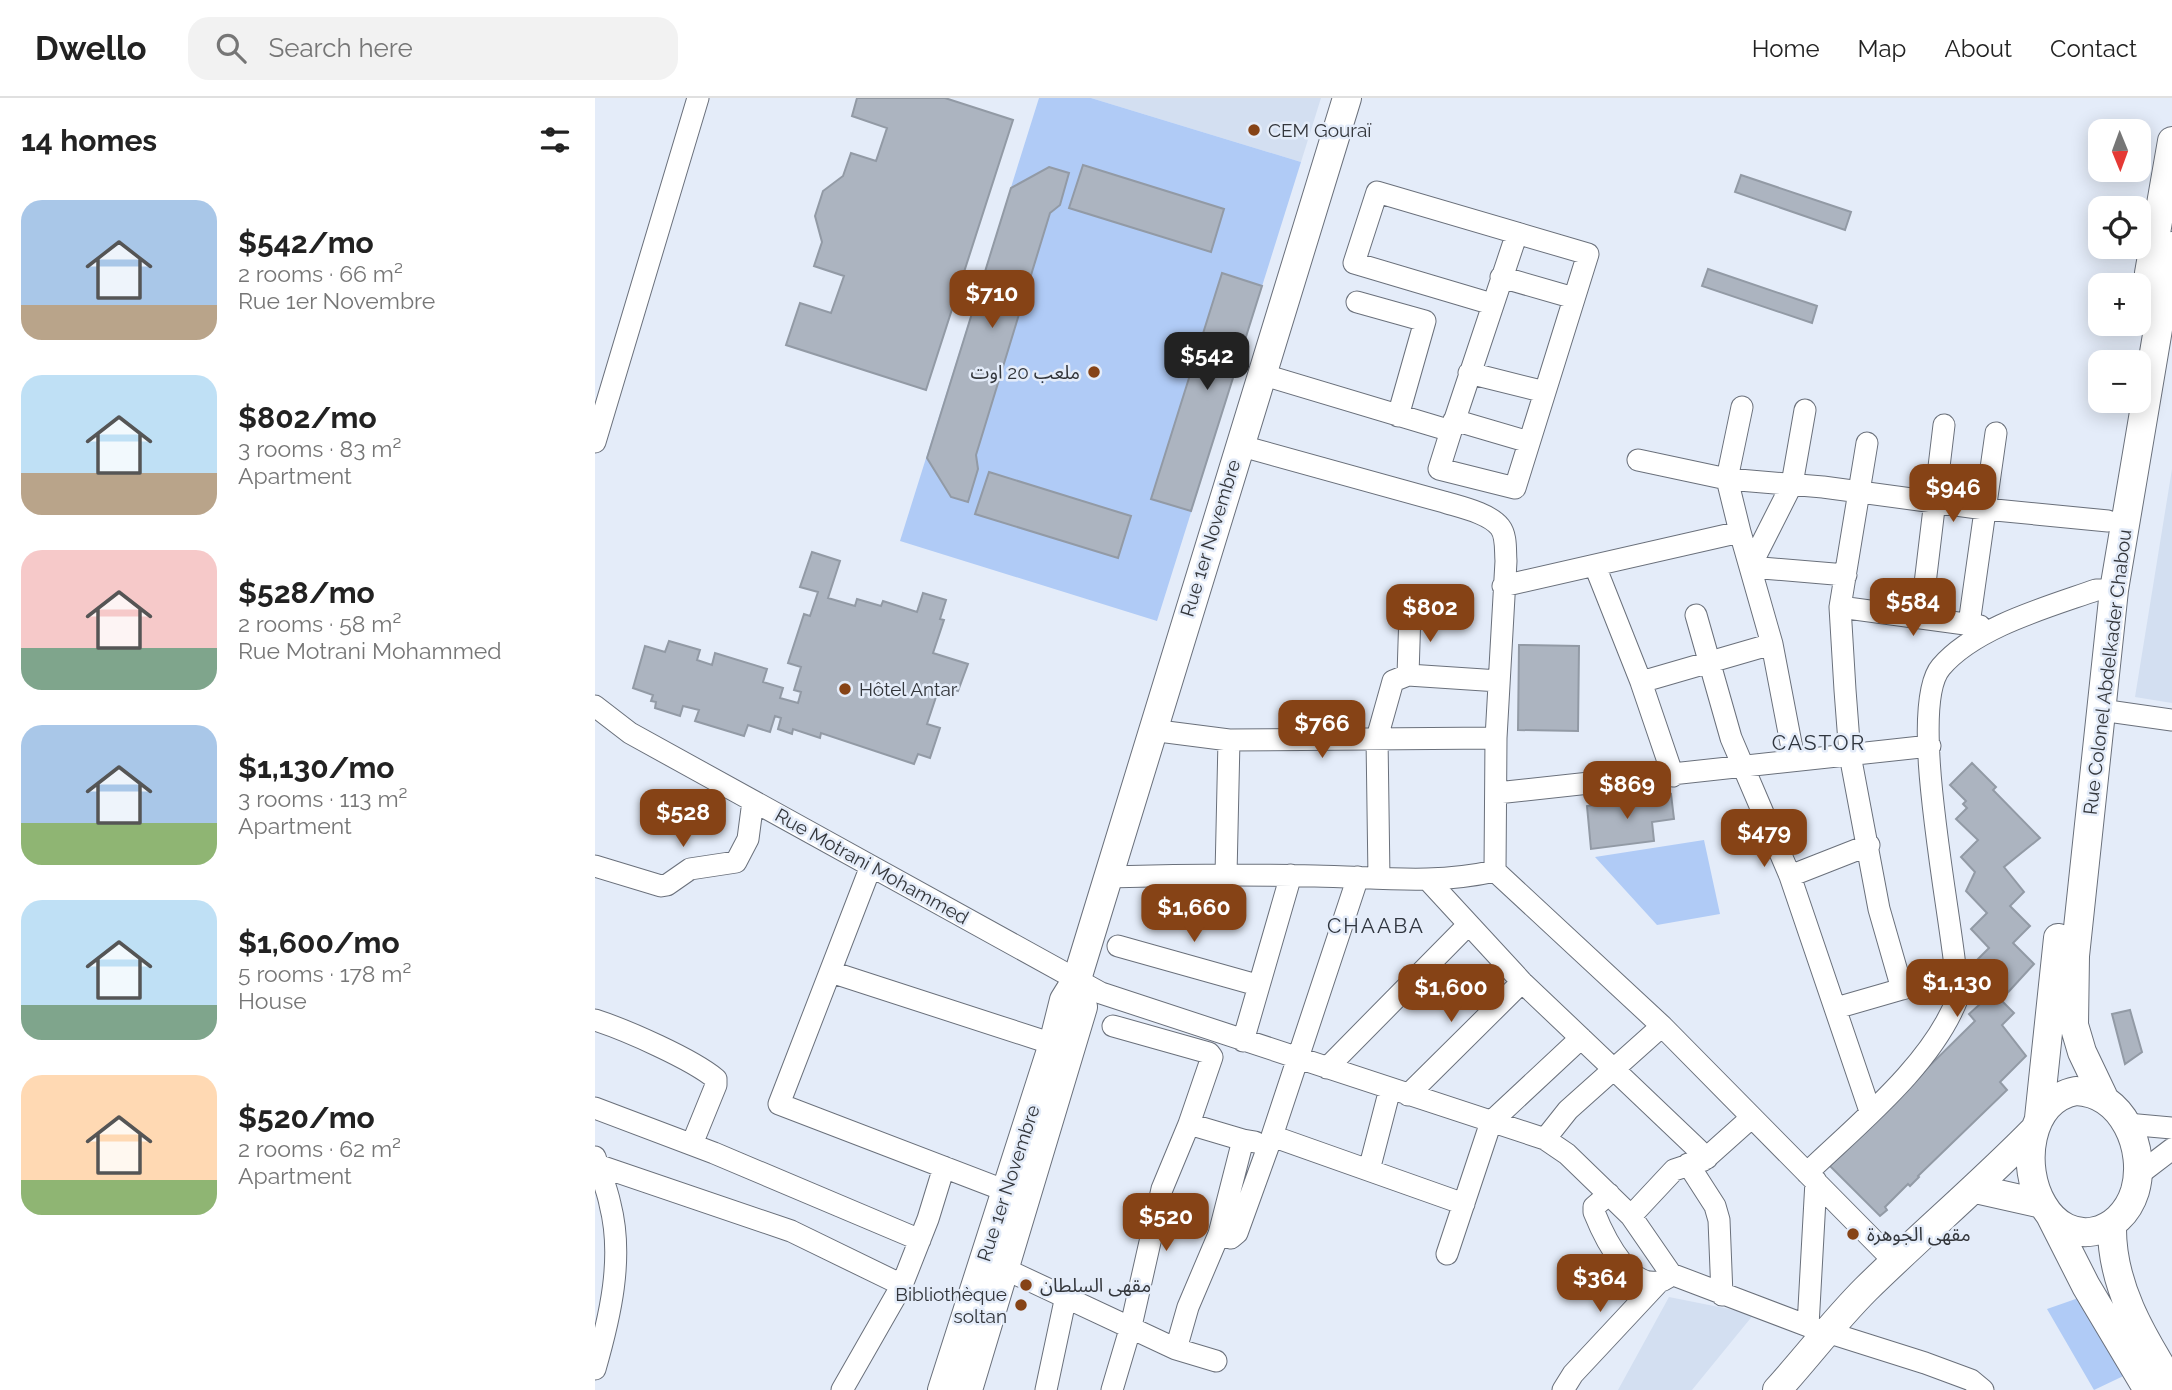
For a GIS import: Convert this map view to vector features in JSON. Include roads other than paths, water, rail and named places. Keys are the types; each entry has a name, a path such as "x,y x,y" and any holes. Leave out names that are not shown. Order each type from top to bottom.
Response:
{"main road":[{"name":"Rue 1er Novembre","path":"968,1390 1005,1269 1017,1195 1064,1000 1077,979 1238,445 1347,98"},
{"path":"2137,350 2172,141"},
{"name":"Rue Colonel Abdelkader Chabou","path":"2036,1124 2071,797 2105,590 2172,246"},
{"name":"Rue Colonel Abdelkader Chabou","path":"2102,1096 2082,1052 2074,1025 2073,1004 2084,859 2101,710 2108,522 2127,413"},
{"name":"Rue 1er Novembre","path":"942,1390 1017,1195 1083,1007 1077,979"},
{"path":"1784,1388 1817,1328 1976,1189 2036,1124 2050,1102 2063,1093 2090,1091 2102,1096 2116,1107 2135,1144 2138,1175 2131,1202 2125,1214 2112,1226 2099,1231 2075,1230 2046,1209 1976,1189"},
{"path":"2036,1124 2034,1178 2046,1209 2086,1286 2148,1390"},
{"path":"2112,1226 2113,1265 2120,1286 2172,1384"}],"street":[{"path":"595,442 603,384 698,98"},
{"path":"1492,304 1354,263 1377,192 1517,233 1588,254 1515,488 1439,469 1517,233"},
{"path":"1501,277 1574,298"},
{"path":"1357,302 1425,321 1398,416"},
{"path":"1469,373 1545,393"},
{"path":"1261,374 1398,416 1529,442"},
{"path":"1742,407 1727,480 1772,644 1794,758"},
{"path":"1750,567 1792,484 1805,410"},
{"path":"1921,617 1944,425"},
{"path":"1969,624 1996,433"},
{"path":"1867,443 1840,607 1850,755 1879,909 1902,989"},
{"path":"1238,445 1473,512 1500,527 1504,537 1496,738 1495,871 1568,936 1661,1026 1895,1262"},
{"path":"1638,460 1727,480 1859,491 1985,509 2108,522"},
{"path":"1503,586 1740,532"},
{"path":"1594,566 1641,682 1673,776"},
{"path":"1750,567 1846,575"},
{"path":"1817,1328 1811,1177 1920,1058 1949,1020 1958,997 1958,974 1942,866 1930,746 1931,684 1941,667 1993,628 2105,590"},
{"path":"1840,607 1993,628"},
{"path":"1408,675 1410,612"},
{"path":"1696,615 1731,738 1790,876 1870,1111"},
{"path":"1641,682 1772,644"},
{"path":"1219,1234 1231,1238 1237,1234 1299,1059 1329,956 1368,877 1377,738 1393,681 1408,675 1499,681"},
{"path":"595,706 631,733"},
{"path":"2101,710 2172,720"},
{"path":"595,722 631,733"},
{"path":"1151,730 1229,740 1496,738"},
{"name":"Rue Motrani Mohammed","path":"631,733 1101,993 1545,1139 1567,1154 1630,1216 1665,1279"},
{"path":"1226,875 1229,740"},
{"path":"1497,793 1673,776 1794,758 1930,746"},
{"path":"595,866 667,886 690,869 736,862 748,839 753,801"},
{"path":"1790,876 1869,845"},
{"path":"871,866 779,1104 1017,1195"},
{"path":"1106,877 1291,875 1455,880 1495,871"},
{"path":"1243,1041 1257,985 1291,875"},
{"path":"1428,880 1467,926 1581,1038 1697,1161 1719,1220 1722,1295"},
{"path":"1327,1068 1467,926"},
{"path":"1118,946 1257,985"},
{"path":"831,972 1053,1044"},
{"path":"1836,1008 1958,974"},
{"path":"1369,1170 1399,1092 1522,982"},
{"path":"595,1020 617,1027 699,1067 716,1079 692,1144"},
{"path":"1112,1390 1131,1326 1146,1250 1162,1189 1189,1124 1212,1057 1209,1053 1113,1026"},
{"path":"1545,1139 1568,1110 1661,1026"},
{"path":"1447,1254 1491,1122 1581,1038"},
{"path":"595,1108 692,1144 920,1241"},
{"path":"1630,1216 1674,1170 1697,1161 1751,1118"},
{"path":"1189,1124 1243,1140 1271,1140 1369,1170 1464,1204"},
{"path":"2127,1124 2172,1128"},
{"path":"1176,1349 1188,1307 1219,1234 1243,1140"},
{"path":"2138,1175 2172,1149"},
{"path":"596,1161 791,1231 901,1285"},
{"path":"595,1369 610,1320 615,1250 611,1205 596,1161"},
{"path":"842,1390 901,1285 920,1241 944,1167"},
{"path":"1609,1194 1594,1208 1597,1218 1632,1275 1641,1282 1665,1279 1722,1295 1925,1363 1971,1380 1983,1390"},
{"path":"1005,1269 1176,1349 1216,1361"},
{"path":"1546,1390 1568,1382 1665,1279"},
{"path":"1047,1390 1066,1296"}],"place":[{"name":"CEM Gouraï","path":"1254,130"},
{"name":"ملعب 20 اوت","path":"1094,372"},
{"name":"Hôtel Antar","path":"845,689"},
{"name":"مقهى الجوهرة","path":"1853,1234"},
{"name":"مقهى السلطان","path":"1026,1285"},
{"name":"Bibliothèque soltan","path":"1021,1305"}],"district":[{"name":"CASTOR","path":"1819,742"},
{"name":"CHAABA","path":"1376,925"}]}
